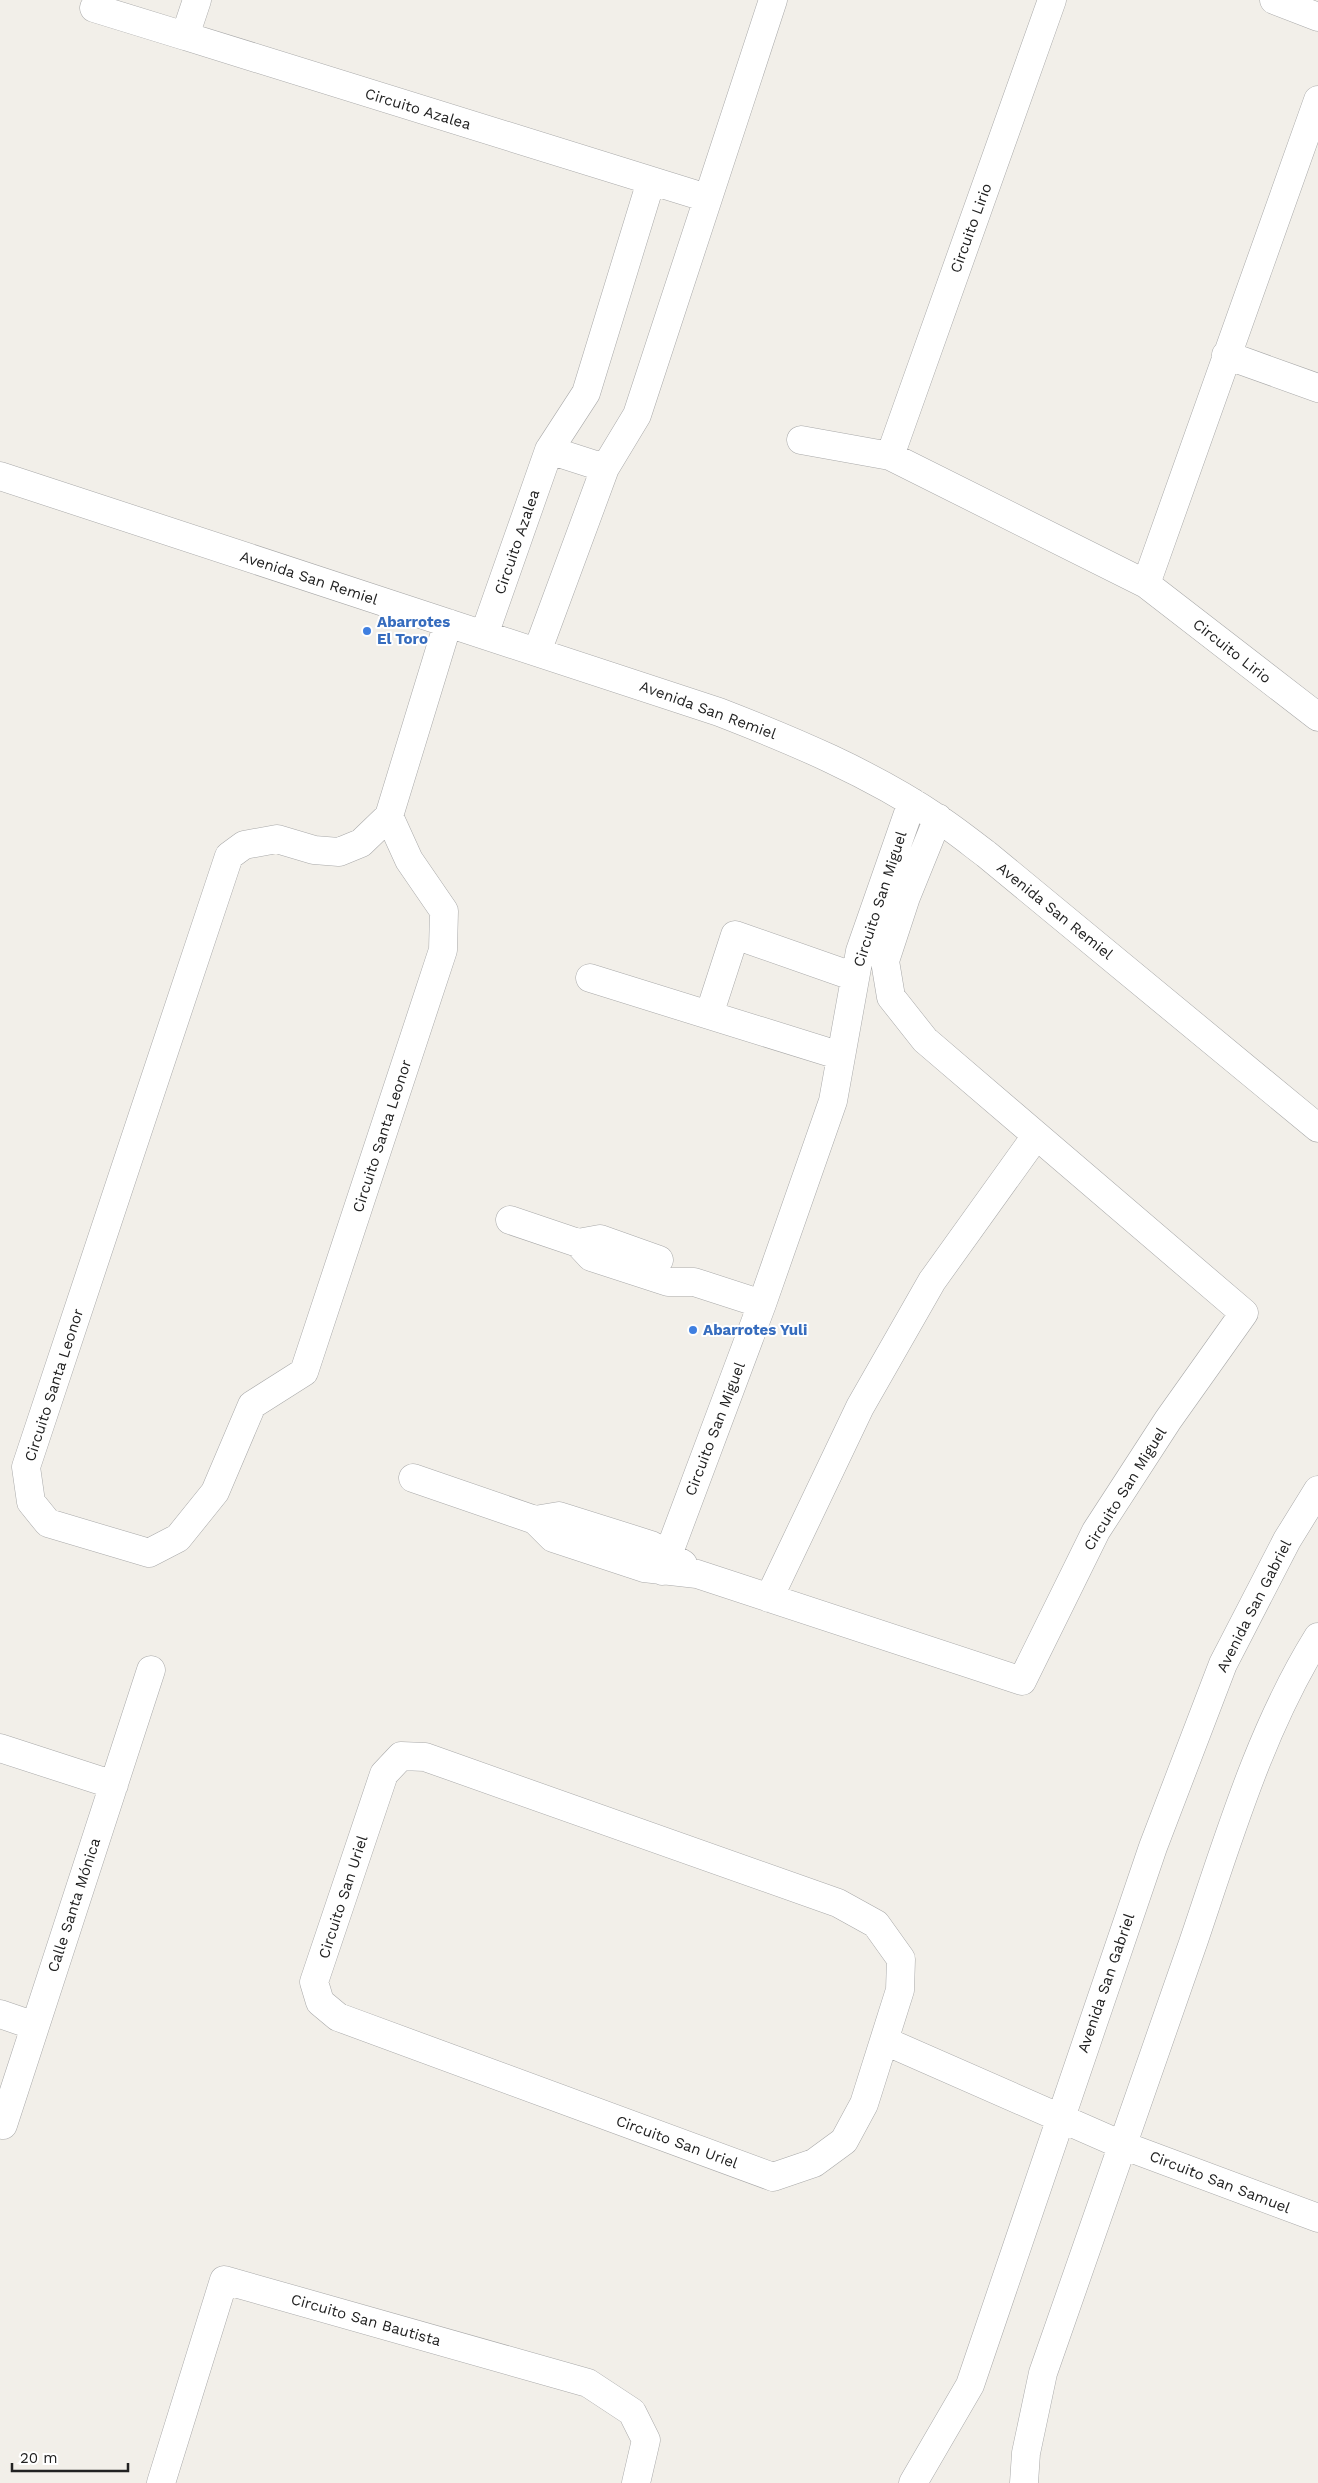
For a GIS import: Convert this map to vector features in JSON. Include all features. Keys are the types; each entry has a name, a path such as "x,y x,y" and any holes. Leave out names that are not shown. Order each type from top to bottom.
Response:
{"street":[{"path":"185,36 197,0"},
{"path":"537,652 605,468 637,415 773,0"},
{"name":"Circuito Lirio","path":"890,456 1052,0"},
{"path":"1274,0 1318,17"},
{"name":"Circuito Azalea","path":"94,8 707,198"},
{"path":"1146,584 1318,100"},
{"name":"Circuito Azalea","path":"484,635 549,450 586,393 651,181"},
{"path":"1226,355 1318,388"},
{"name":"Circuito Lirio","path":"801,440 890,456 1146,584 1318,717"},
{"path":"549,450 605,468"},
{"name":"Avenida San Remiel","path":"0,476 719,712 801,744 912,802 938,818 986,854 1318,1128"},
{"name":"Circuito Santa Leonor","path":"388,816 409,860 444,911 443,950 304,1372 252,1405 215,1492 178,1538 150,1553 48,1523 31,1502 26,1468 229,856 244,845 277,839 314,850 339,852 361,843 388,816 448,623"},
{"name":"Circuito San Miguel","path":"665,1563 762,1304 833,1100 860,951 912,802"},
{"name":"Circuito San Miguel","path":"413,1478 535,1520 560,1516 651,1545 665,1563 1022,1681 1096,1531 1168,1420 1244,1312 925,1040 891,997 885,961 906,897 938,818"},
{"path":"709,1015 735,936 855,977"},
{"path":"590,978 841,1056"},
{"path":"769,1598 864,1398 932,1281 1036,1136"},
{"path":"510,1220 578,1243 600,1239 672,1264 694,1282 762,1304"},
{"name":"Avenida San Gabriel","path":"913,2483 970,2385 1059,2118 1153,1846 1223,1664 1287,1540 1318,1490"},
{"path":"1024,2483 1026,2453 1043,2372 1226,1847 1268,1736 1303,1661 1318,1637"},
{"name":"Calle Santa Mónica","path":"3,2125 151,1670"},
{"path":"0,1748 114,1785"},
{"name":"Circuito San Uriel","path":"401,1756 425,1757 838,1903 876,1924 901,1959 900,1990 885,2041 864,2104 844,2141 814,2163 773,2177 338,2017 320,2002 314,1982 384,1774 401,1756"},
{"path":"0,2014 35,2026"},
{"path":"885,2041 1122,2145"},
{"name":"Circuito San Samuel","path":"1122,2145 1318,2218"},
{"name":"Circuito San Bautista","path":"161,2483 224,2280 588,2383 632,2412 646,2440 636,2483"}],"place":[{"name":"Abarrotes El Toro","path":"367,631"},
{"name":"Abarrotes Yuli","path":"693,1330"}]}
